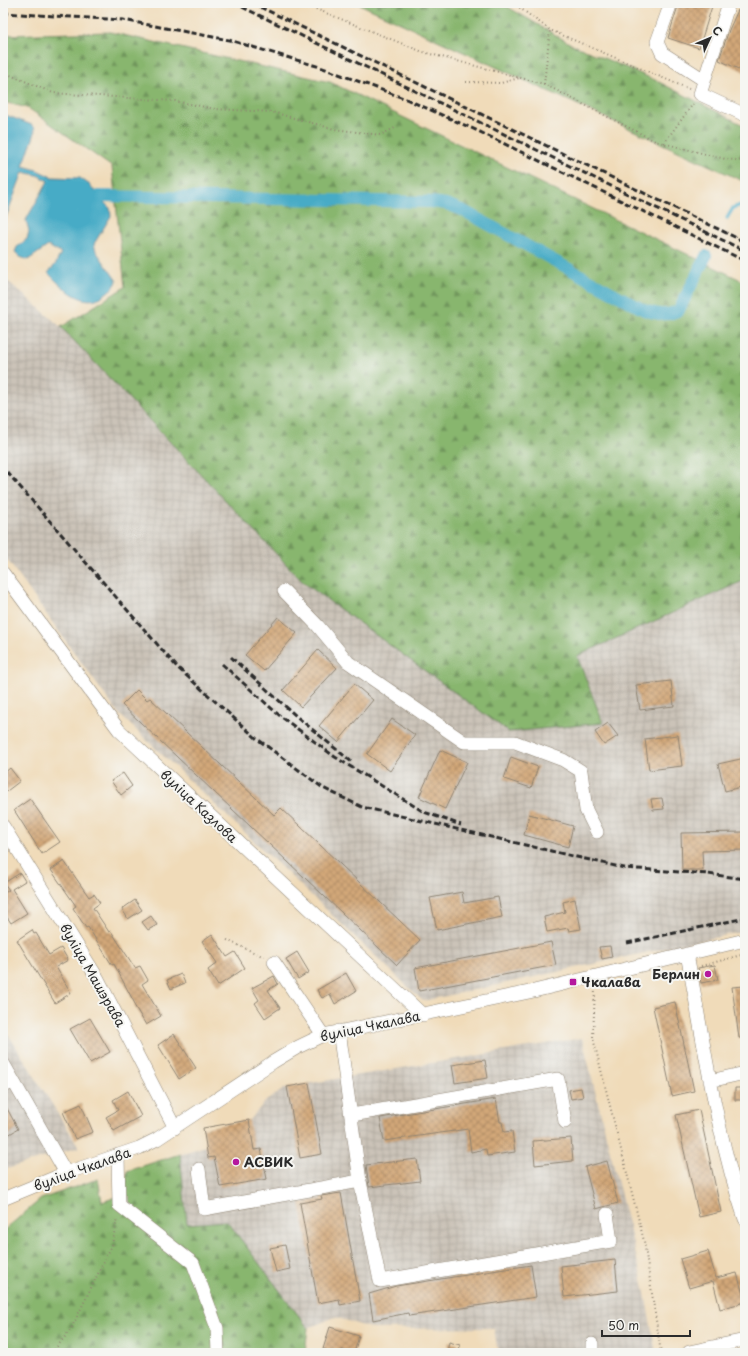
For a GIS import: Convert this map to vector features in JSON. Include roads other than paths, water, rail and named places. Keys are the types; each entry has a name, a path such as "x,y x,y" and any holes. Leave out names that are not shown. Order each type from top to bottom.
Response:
{"street":[{"path":"671,3 657,42 662,53 704,80"},
{"path":"729,3 700,94 745,115"},
{"name":"вуліца Казлова","path":"3,573 119,730 423,1015"},
{"path":"284,591 348,662 464,742 515,742 563,760 581,771 586,810 597,832"},
{"name":"вуліца Машэрава","path":"3,826 98,979 175,1128"},
{"name":"вуліца Чкалава","path":"3,1199 66,1173 139,1148 175,1128 273,1062 310,1040 323,1035 423,1015 595,977 745,940"},
{"path":"687,954 710,1081 737,1196 745,1219"},
{"path":"274,962 323,1035"},
{"path":"339,1031 352,1115 360,1181 380,1281 611,1241 607,1214"},
{"path":"3,1063 8,1084 66,1173"},
{"path":"710,1081 745,1073"},
{"path":"352,1115 558,1079 565,1122"},
{"path":"118,1155 119,1205 192,1263 217,1328 218,1353"},
{"path":"199,1169 204,1209 360,1181"},
{"path":"689,1352 745,1340"}],"water":[{"path":"3,114 32,125 35,128 34,136 23,166 37,170 52,177 80,178 90,185 110,208 111,216 94,244 96,251 117,281 112,288 97,299 82,299 74,295 60,285 48,273 55,265 61,253 48,246 28,260 20,257 15,252 17,247 27,239 29,231 26,220 48,181 37,175 23,172 3,225"}],"waterway":[{"path":"98,196 432,202 446,204 462,210 644,310 662,314 670,314 679,310 706,256"},
{"path":"727,218 733,208 741,205 745,207"}],"railway":[{"path":"234,3 745,251"},
{"path":"252,3 745,242"},
{"path":"3,13 123,20 229,40 320,67 406,99 478,131 745,261"},
{"path":"7,472 177,667 256,738 323,788 362,807 624,868 708,874 745,879"},
{"path":"231,657 296,716 353,763"},
{"path":"222,664 279,715 335,757 424,812 461,825"},
{"path":"627,943 745,918"}],"place":[{"name":"Берлин","path":"708,974"},
{"name":"Чкалава","path":"573,982"},
{"name":"АСВИК","path":"236,1162"}]}
